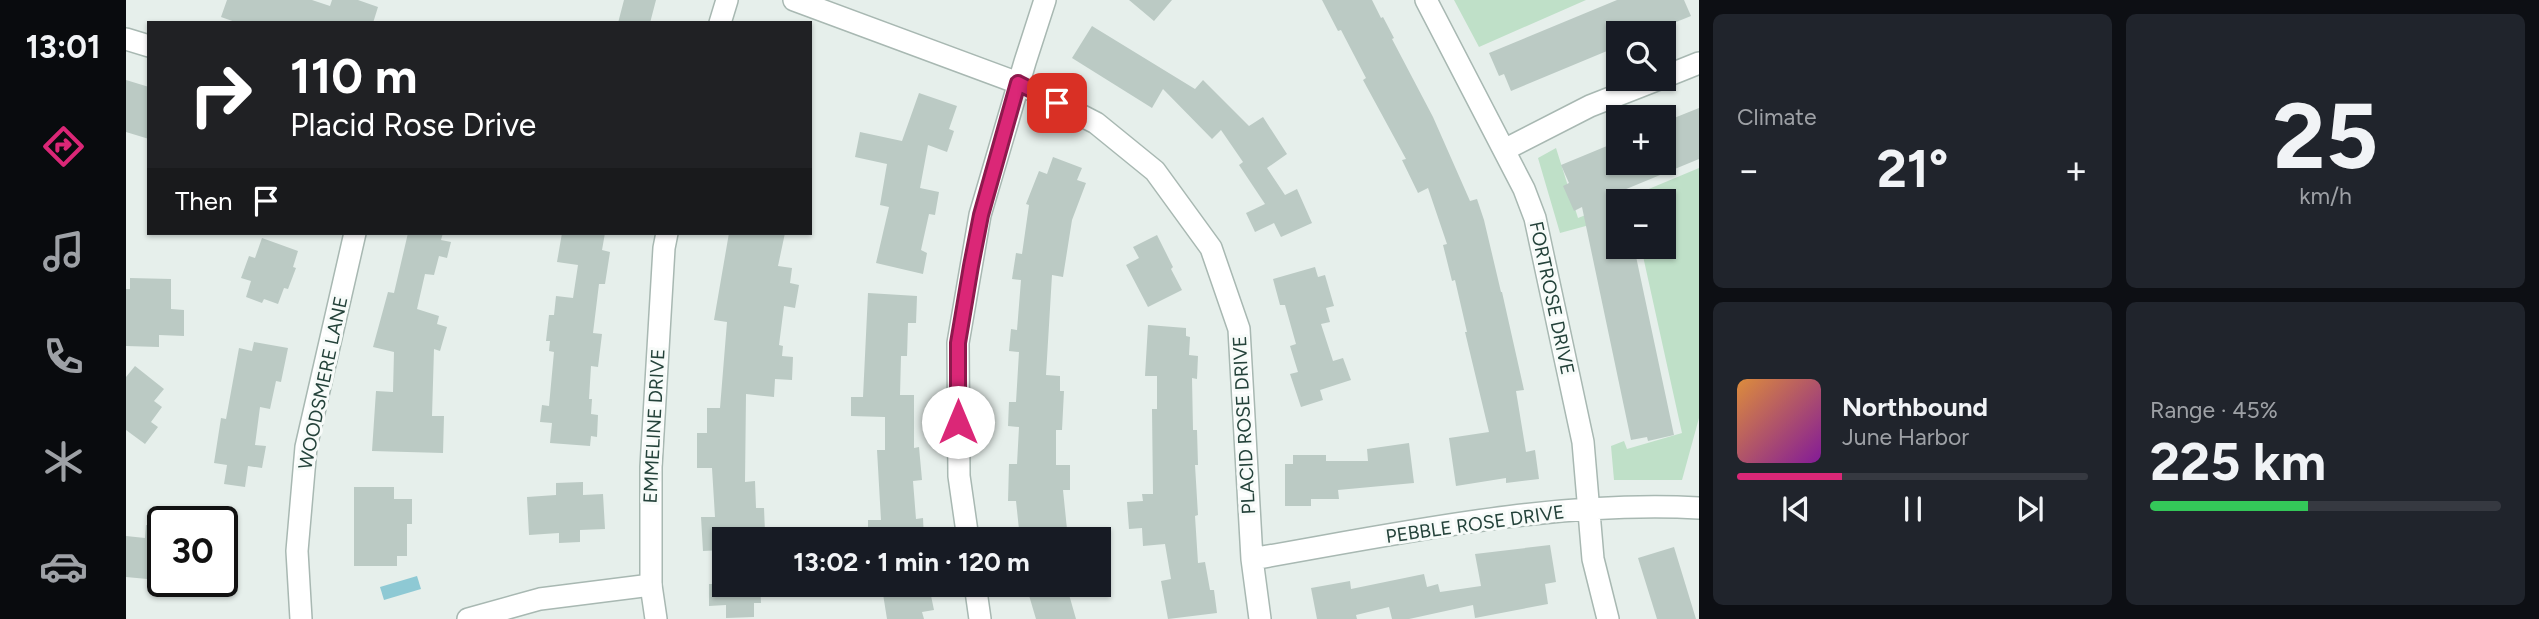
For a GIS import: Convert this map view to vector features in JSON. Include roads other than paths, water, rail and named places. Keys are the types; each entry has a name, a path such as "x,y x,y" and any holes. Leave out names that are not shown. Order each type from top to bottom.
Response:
{"street":[{"path":"721,21 727,0"},
{"name":"PLACID ROSE DRIVE","path":"794,0 1018,83 1096,123 1155,171 1211,248 1239,329 1252,559 1260,619"},
{"path":"966,527 959,476 958,343 981,215 1018,83 1045,0"},
{"name":"FORTROSE DRIVE","path":"1426,0 1524,189 1535,218 1583,442 1592,559 1608,619"},
{"path":"126,39 147,45"},
{"path":"1676,72 1699,63"},
{"path":"1504,150 1590,106 1628,91"},
{"name":"WOODSMERE LANE","path":"301,619 297,551 306,447 355,235"},
{"name":"EMMELINE DRIVE","path":"656,619 651,585 650,467 667,235"},
{"name":"PEBBLE ROSE DRIVE","path":"1252,559 1542,512 1667,506 1699,508"},
{"path":"468,619 540,599 651,585"},
{"path":"976,597 979,619"}],"water":[{"path":"417,576 421,589 384,600 380,587"}]}
